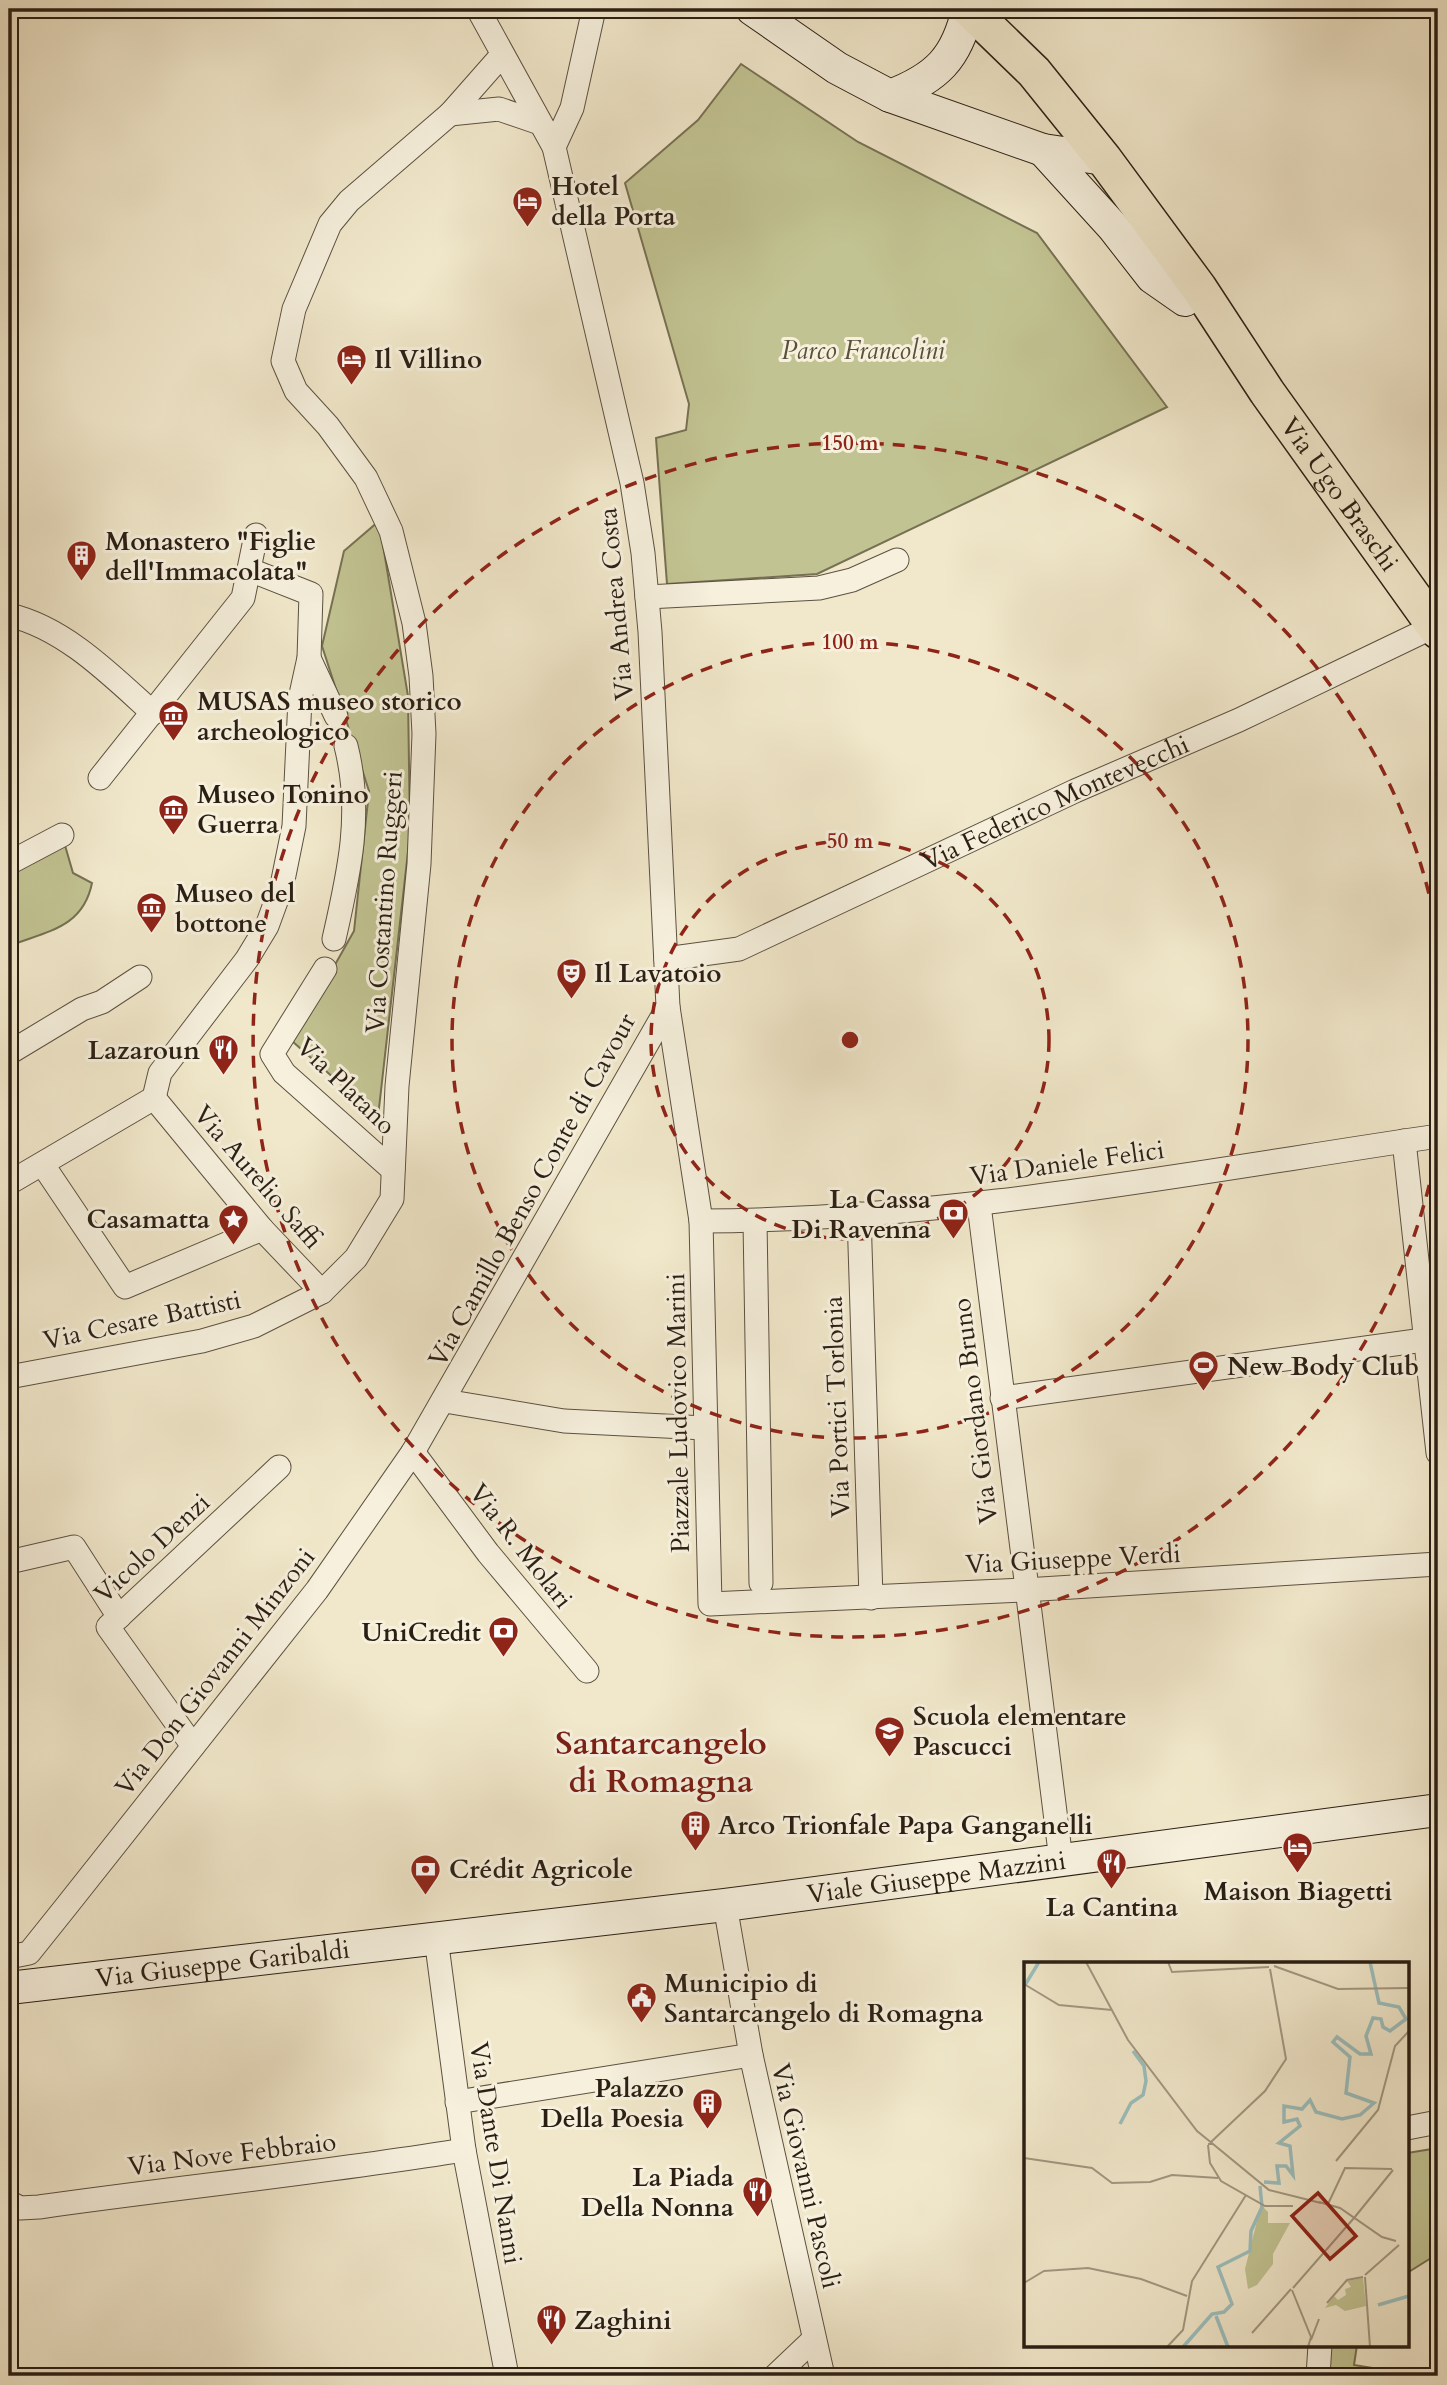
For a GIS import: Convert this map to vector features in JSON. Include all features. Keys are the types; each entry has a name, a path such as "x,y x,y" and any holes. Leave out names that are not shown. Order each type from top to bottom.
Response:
{"main road":[{"path":"752,9 837,68 890,96 1074,155"},
{"name":"Via Ugo Braschi","path":"890,96 920,84 944,63 961,40 969,9 1034,72 1074,155 1185,300 1267,392"},
{"name":"Via Ugo Braschi","path":"1074,155 1199,288 1267,392 1437,627"},
{"name":"Viale Giuseppe Mazzini","path":"436,1938 724,1905 1438,1810"},
{"name":"Via Giuseppe Garibaldi","path":"9,1988 436,1938"}],"street":[{"name":"Via Andrea Costa","path":"478,9 554,147 632,483 647,597 668,1007 701,1221"},
{"path":"554,147 572,108 594,9"},
{"path":"450,114 502,55"},
{"path":"450,114 499,109 540,123"},
{"name":"Via Costantino Ruggeri","path":"322,1292 356,1258 392,1199 397,1086 419,864 424,734 421,676 414,623 391,531 366,478 328,426 296,391 283,361 294,309 330,224 349,201 450,114"},
{"path":"100,778 243,598 256,536"},
{"path":"647,597 819,588 852,580 897,560"},
{"path":"9,1183 154,1098 160,1073 247,959 267,926 278,895 294,826 300,699 309,658 311,594 250,570"},
{"path":"9,615 35,621 102,667 153,713"},
{"name":"Via Federico Montevecchi","path":"666,959 739,949 1074,791 1239,720 1437,627"},
{"path":"309,658 336,716"},
{"path":"334,939 350,867 356,792 346,746"},
{"path":"9,863 62,835"},
{"name":"Via Platano","path":"325,969 272,1054 284,1073 393,1170"},
{"path":"9,1053 82,1009 102,1002 140,977"},
{"name":"Via Camillo Benso Conte di Cavour","path":"445,1401 668,1007"},
{"name":"Via Aurelio Saffi","path":"154,1098 262,1228 322,1292"},
{"name":"Via Daniele Felici","path":"701,1221 755,1221 979,1205 1438,1136"},
{"path":"1404,1141 1432,1338 1438,1453"},
{"path":"43,1165 125,1287 262,1228"},
{"name":"Via Giordano Bruno","path":"979,1205 1025,1590 1061,1860"},
{"name":"Via Portici Torlonia","path":"859,1214 871,1598"},
{"name":"Piazzale Ludovico Marini","path":"701,1221 710,1604"},
{"path":"755,1221 761,1583"},
{"name":"Via Cesare Battisti","path":"9,1377 202,1340 254,1326 322,1292"},
{"path":"1002,1398 1432,1338"},
{"path":"445,1401 564,1421 705,1427"},
{"name":"Via Don Giovanni Minzoni","path":"9,1957 29,1953 317,1590 413,1452 445,1401"},
{"name":"Via R. Molari","path":"413,1452 488,1553 587,1671"},
{"name":"Vicolo Denzi","path":"193,1746 108,1627 279,1466"},
{"path":"9,1562 74,1547 119,1617"},
{"name":"Via Giuseppe Verdi","path":"710,1604 1025,1590 1438,1564"},
{"name":"Via Giovanni Pascoli","path":"724,1905 751,2055 822,2376"},
{"name":"Via Dante Di Nanni","path":"436,1938 464,2150 507,2376"},
{"path":"457,2102 751,2055"},
{"path":"1408,2127 1438,2122"},
{"name":"Via Nove Febbraio","path":"9,2202 20,2208 38,2207 180,2187 338,2171 464,2150"},
{"path":"775,2376 814,2339"},
{"path":"1318,2376 1320,2346"}],"green space":[{"name":"Parco Francolini","path":"741,64 858,142 1037,233 1167,407 817,574 667,584 656,438 686,430 689,404 625,183 698,120"},
{"path":"379,521 408,696 410,834 378,1117 292,1041 354,931 369,791 322,646 344,551"},
{"path":"62,835 73,873 92,883 87,898 81,910 61,926 9,946 9,862"},
{"path":"1438,2148 1438,2248 1431,2258 1408,2272 1408,2153"},
{"path":"1331,2346 1357,2346 1354,2365 1422,2376 1328,2376"}],"place":[{"name":"Hotel della Porta","path":"528,228"},
{"name":"Il Villino","path":"351,386"},
{"name":"Monastero \"Figlie dell'Immacolata\"","path":"82,583"},
{"name":"MUSAS museo storico archeologico","path":"174,743"},
{"name":"Museo Tonino Guerra","path":"174,836"},
{"name":"Museo del bottone","path":"152,935"},
{"name":"Il Lavatoio","path":"571,1000"},
{"name":"Lazaroun","path":"223,1077"},
{"name":"La Cassa Di Ravenna","path":"954,1241"},
{"name":"Casamatta","path":"233,1246"},
{"name":"New Body Club","path":"1204,1393"},
{"name":"UniCredit","path":"504,1659"},
{"name":"Scuola elementare Pascucci","path":"890,1758"},
{"name":"Arco Trionfale Papa Ganganelli","path":"695,1852"},
{"name":"Maison Biagetti","path":"1298,1875"},
{"name":"La Cantina","path":"1112,1891"},
{"name":"Crédit Agricole","path":"426,1896"},
{"name":"Municipio di Santarcangelo di Romagna","path":"641,2025"},
{"name":"Palazzo Della Poesia","path":"707,2130"},
{"name":"La Piada Della Nonna","path":"757,2219"},
{"name":"Zaghini","path":"551,2347"}],"district":[{"name":"Santarcangelo di Romagna","path":"661,1762"}]}
